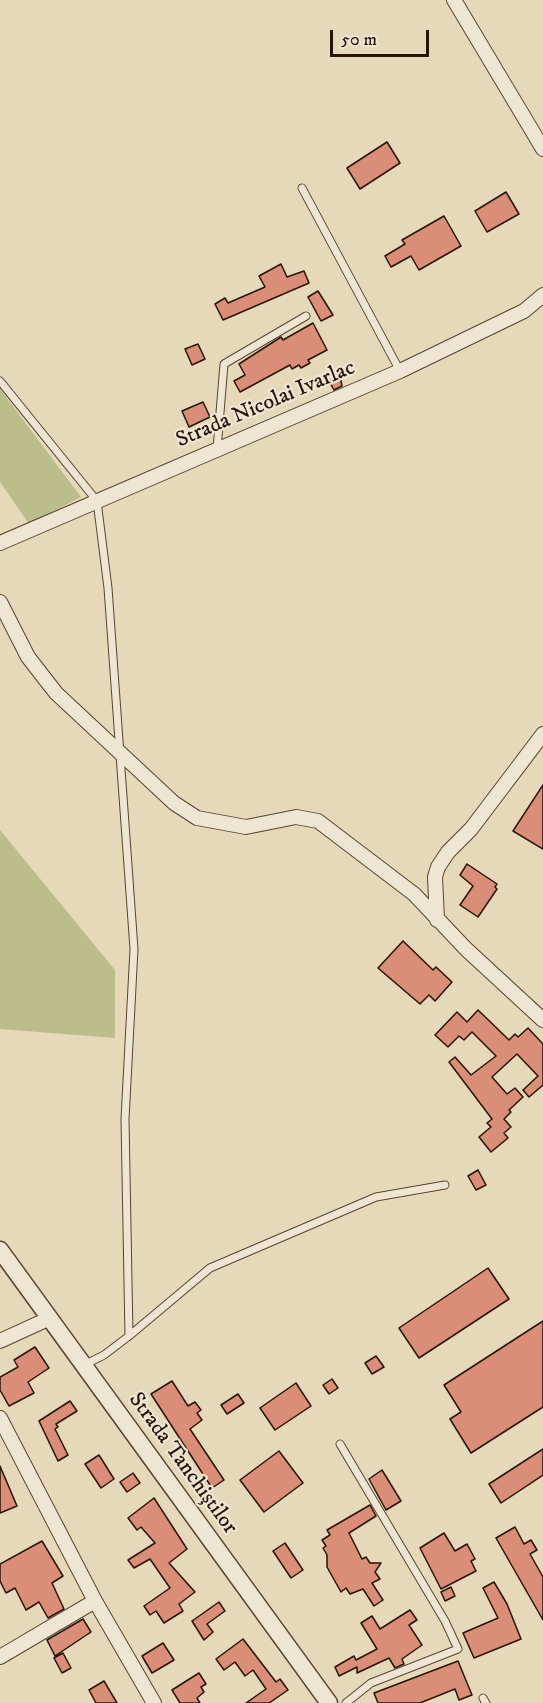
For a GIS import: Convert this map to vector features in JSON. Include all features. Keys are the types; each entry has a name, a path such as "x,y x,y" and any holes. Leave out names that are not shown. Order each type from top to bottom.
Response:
{"street":[{"path":"454,0 543,148"},
{"name":"Strada Nicolai Ivarlac","path":"0,543 400,371 524,311 543,295"},
{"path":"0,602 28,657 49,684 87,724 174,803 198,818 246,827 296,817 318,821 414,894 437,920 543,1020"},
{"path":"437,920 435,877 438,867 448,852 471,829 543,734"},
{"name":"Strada Tanchiștilor","path":"0,1250 82,1366 329,1703"},
{"path":"0,1341 48,1319"},
{"path":"0,1419 95,1601 154,1703"},
{"path":"0,1657 95,1601"}],"lane":[{"path":"302,188 400,371"},
{"path":"218,449 224,364 306,316"},
{"path":"0,381 96,501 108,588 134,949 125,1119 129,1336"},
{"path":"82,1366 104,1355 129,1336 210,1268 376,1197 445,1185"},
{"path":"340,1444 445,1621 458,1649 371,1683 346,1703"}],"green space":[{"path":"0,389 81,497 29,524 0,482"},
{"path":"0,830 115,970 115,1038 0,1029"}],"building":[{"path":"387,142 400,163 360,189 347,168"},
{"path":"506,192 519,214 487,232 475,211"},
{"path":"444,216 461,246 419,270 411,256 391,267 385,256 405,244 402,240"},
{"path":"281,264 287,277 304,271 309,283 223,320 215,304 225,298 228,303 265,287 259,276"},
{"path":"318,291 333,315 321,321 308,297"},
{"path":"313,323 327,350 308,360 310,363 301,368 299,365 292,369 290,365 240,392 234,381 245,375 239,364 281,337 283,340"},
{"path":"198,344 205,359 192,365 185,349"},
{"path":"340,376 342,386 334,390 329,381"},
{"path":"203,402 210,417 189,427 182,411"},
{"path":"543,785 543,849 513,831"},
{"path":"467,864 497,884 495,887 497,889 478,917 460,905 473,886 460,875"},
{"path":"403,941 433,970 436,967 452,982 435,1001 429,995 420,1004 378,968"},
{"path":"478,1010 509,1040 515,1034 518,1037 528,1028 543,1044 543,1085 529,1097 523,1090 538,1076 517,1054 492,1077 507,1094 515,1088 523,1097 509,1110 511,1112 504,1119 511,1127 504,1133 508,1138 491,1152 479,1137 491,1127 487,1123 492,1119 449,1062 455,1057 471,1075 496,1056 472,1032 464,1040 459,1036 448,1047 435,1035 457,1012 467,1022"},
{"path":"478,1170 486,1185 476,1190 468,1176"},
{"path":"488,1268 509,1299 419,1358 399,1328"},
{"path":"543,1321 543,1407 471,1453 450,1419 461,1412 444,1385"},
{"path":"35,1347 49,1368 28,1382 34,1393 9,1406 0,1390 0,1377 18,1367 14,1360"},
{"path":"376,1356 384,1367 372,1374 365,1363"},
{"path":"332,1379 338,1388 329,1394 323,1385"},
{"path":"172,1381 188,1406 195,1402 201,1410 197,1413 202,1420 190,1429 224,1480 212,1488 151,1394"},
{"path":"296,1383 311,1406 275,1430 260,1408"},
{"path":"238,1394 244,1403 227,1414 221,1405"},
{"path":"70,1401 77,1411 56,1424 58,1427 55,1429 68,1455 58,1461 39,1421"},
{"path":"543,1449 543,1475 501,1503 489,1484"},
{"path":"279,1451 303,1483 264,1512 240,1480"},
{"path":"99,1455 114,1479 101,1488 85,1464"},
{"path":"0,1466 17,1506 0,1513"},
{"path":"382,1470 401,1501 386,1510 369,1479"},
{"path":"133,1473 140,1483 127,1492 120,1482"},
{"path":"154,1498 187,1549 169,1563 195,1592 179,1604 183,1611 164,1623 156,1611 150,1615 144,1606 170,1588 150,1559 134,1568 128,1560 155,1543 141,1527 137,1530 128,1518"},
{"path":"370,1505 376,1516 349,1533 362,1559 366,1557 370,1563 381,1563 375,1572 380,1579 372,1583 383,1600 374,1606 363,1589 350,1594 346,1588 341,1592 327,1567 327,1555 323,1548 326,1546 322,1540 330,1535 327,1530"},
{"path":"515,1527 524,1544 531,1540 537,1550 530,1554 543,1577 543,1620 496,1538"},
{"path":"444,1533 455,1551 467,1544 475,1559 471,1561 476,1571 441,1589 420,1548"},
{"path":"42,1541 63,1576 52,1583 64,1609 48,1618 39,1602 26,1610 15,1588 6,1593 0,1581 0,1564"},
{"path":"285,1543 303,1570 291,1578 273,1551"},
{"path":"494,1582 507,1604 521,1639 474,1658 463,1633 498,1618 483,1588"},
{"path":"451,1587 455,1596 445,1601 441,1592"},
{"path":"219,1602 225,1611 207,1624 213,1632 204,1640 192,1621"},
{"path":"410,1610 417,1620 409,1625 422,1645 402,1659 404,1664 395,1668 389,1658 357,1673 357,1667 339,1676 335,1667 354,1656 356,1660 377,1649 361,1623 372,1616 380,1629"},
{"path":"83,1619 91,1632 55,1656 47,1640"},
{"path":"243,1639 276,1682 280,1679 288,1690 269,1703 246,1703 266,1689 253,1670 245,1676 235,1662 224,1670 216,1659"},
{"path":"163,1643 174,1660 152,1673 142,1656"},
{"path":"63,1653 71,1668 62,1673 54,1658"},
{"path":"458,1661 472,1695 459,1700 455,1689 420,1703 378,1703 374,1693"},
{"path":"199,1673 206,1684 201,1687 204,1692 197,1698 200,1703 180,1703 172,1690"},
{"path":"104,1681 117,1703 96,1703 89,1690"}]}
